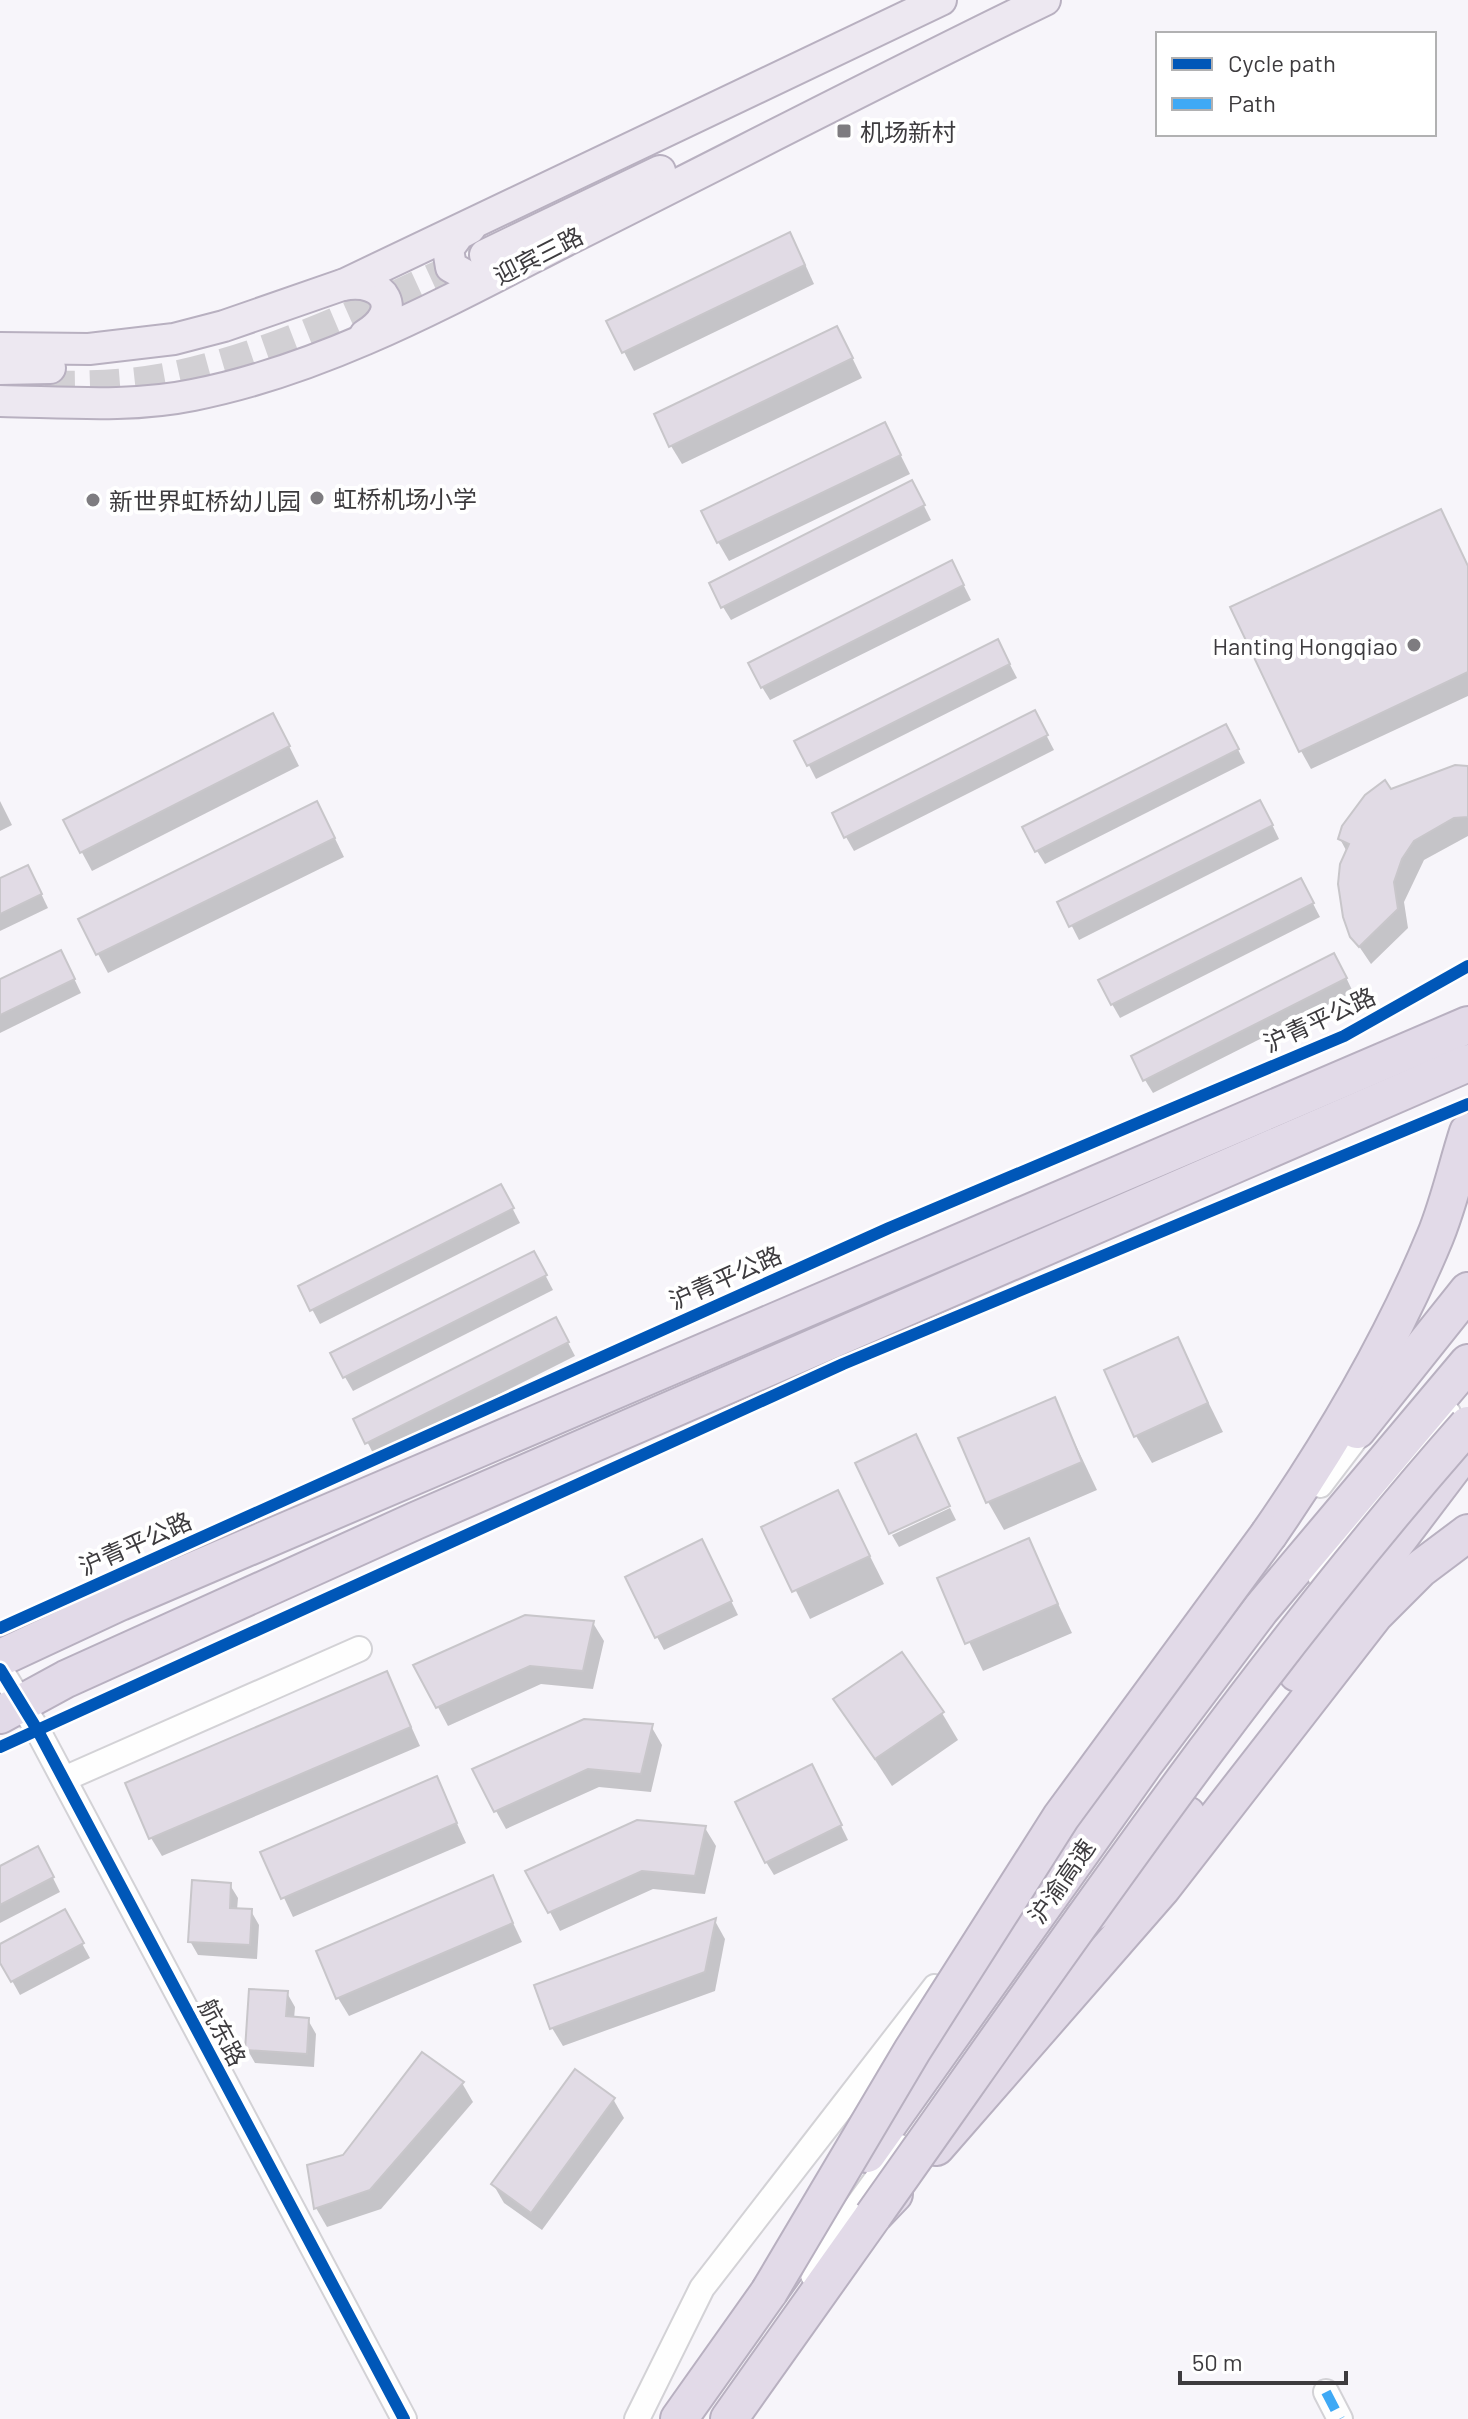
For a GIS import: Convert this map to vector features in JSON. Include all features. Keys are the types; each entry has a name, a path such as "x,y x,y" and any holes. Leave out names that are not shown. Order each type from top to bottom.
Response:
{"highway":[{"name":"沪青平公路","path":"0,1658 135,1595 1468,1025"},
{"path":"11,1709 66,1679 415,1521 1468,1063"},
{"path":"1393,1095 1456,1092 1468,1088"},
{"path":"769,2292 920,2038 1061,1817 1328,1449 1382,1350 1436,1235 1468,1132"},
{"path":"1269,1534 1468,1291"},
{"name":"沪渝高速","path":"679,2419 1144,1764 1261,1609 1468,1363"},
{"name":"沪渝高速","path":"729,2419 1177,1788 1292,1635 1468,1425"},
{"path":"1415,1485 1468,1438"},
{"path":"1058,1934 1127,1891 1468,1449"},
{"path":"873,2216 1093,1971 1375,1614 1420,1569 1468,1533"}],"main road":[{"path":"0,369 90,367 168,356 221,340 941,0"},
{"path":"495,213 459,234 448,249 451,267 469,277 1016,0"},
{"name":"迎宾三路","path":"0,401 135,403 190,396 248,383 338,351 493,264 1045,0"},
{"path":"0,348 89,349 174,339 224,326 345,284 368,282 381,290 387,306 384,319 371,331 338,351"}],"street":[{"path":"637,2417 702,2288 1372,1418 1468,1304"},
{"path":"722,2419 770,2348 839,2231 1349,1537 1468,1389"},
{"path":"64,1779 359,1649"},
{"name":"航东路","path":"0,1669 11,1709 64,1779 404,2419"},
{"path":"1326,2392 1340,2419"}],"building":[{"path":"790,232 805,265 622,353 606,321"},
{"path":"837,326 853,358 669,447 654,414"},
{"path":"885,422 901,455 717,543 701,511"},
{"path":"912,480 925,505 721,608 709,583"},
{"path":"1441,509 1468,566 1468,672 1299,752 1230,607"},
{"path":"952,560 964,585 761,688 748,663"},
{"path":"998,639 1010,664 807,766 794,741"},
{"path":"1035,710 1048,735 844,838 832,813"},
{"path":"273,713 290,746 80,853 63,820"},
{"path":"1226,724 1239,749 1035,852 1022,827"},
{"path":"1455,765 1468,766 1468,817 1454,818 1414,841 1402,859 1394,882 1398,909 1359,947 1350,937 1343,917 1338,884 1340,864 1349,844 1338,839 1342,826 1365,795 1385,780 1391,789"},
{"path":"1260,800 1273,825 1069,927 1057,902"},
{"path":"317,801 335,838 96,955 78,919"},
{"path":"28,865 42,894 0,914 0,878"},
{"path":"1301,878 1314,903 1111,1005 1098,980"},
{"path":"61,950 75,979 0,1015 0,979"},
{"path":"1334,953 1347,978 1143,1081 1131,1056"},
{"path":"501,1184 514,1208 310,1311 298,1286"},
{"path":"534,1251 547,1275 343,1378 330,1353"},
{"path":"556,1317 569,1342 365,1444 353,1419"},
{"path":"1178,1337 1208,1403 1134,1437 1104,1370"},
{"path":"1055,1397 1082,1462 986,1503 958,1438"},
{"path":"916,1434 950,1506 889,1534 855,1463"},
{"path":"838,1490 870,1556 792,1592 761,1527"},
{"path":"1029,1538 1058,1604 965,1644 937,1578"},
{"path":"702,1539 732,1601 655,1638 625,1577"},
{"path":"525,1615 594,1621 583,1671 530,1666 436,1708 413,1665"},
{"path":"902,1652 944,1712 875,1759 833,1699"},
{"path":"387,1671 411,1727 149,1839 125,1783"},
{"path":"584,1719 653,1724 641,1774 588,1769 494,1812 472,1769"},
{"path":"812,1764 842,1825 765,1863 735,1802"},
{"path":"437,1776 457,1823 281,1899 260,1852"},
{"path":"637,1820 706,1826 695,1876 642,1871 548,1913 525,1871"},
{"path":"38,1846 54,1877 0,1905 0,1866"},
{"path":"493,1875 513,1923 336,1999 316,1951"},
{"path":"192,1880 231,1883 230,1908 252,1909 250,1945 188,1942"},
{"path":"65,1909 84,1943 11,1982 0,1963 0,1944"},
{"path":"716,1918 705,1972 550,2029 534,1985"},
{"path":"249,1989 288,1991 286,2016 309,2018 307,2054 245,2050"},
{"path":"422,2052 464,2082 370,2190 314,2209 307,2165 343,2155"},
{"path":"575,2069 615,2098 531,2213 491,2184"}],"tunnel":[{"path":"0,385 128,383 209,367 325,327 475,259"}],"marked path":[{"path":"1326,2392 1340,2419"}],"cycle path":[{"path":"0,1628 889,1228 1344,1036 1468,966"},
{"path":"0,1747 843,1364 1468,1104"},
{"path":"0,1669 38,1731 404,2419"}],"place":[{"name":"机场新村","path":"844,131"},
{"name":"虹桥机场小学","path":"317,498"},
{"name":"新世界虹桥幼儿园","path":"93,500"},
{"name":"Hanting Hongqiao","path":"1414,645"}]}
